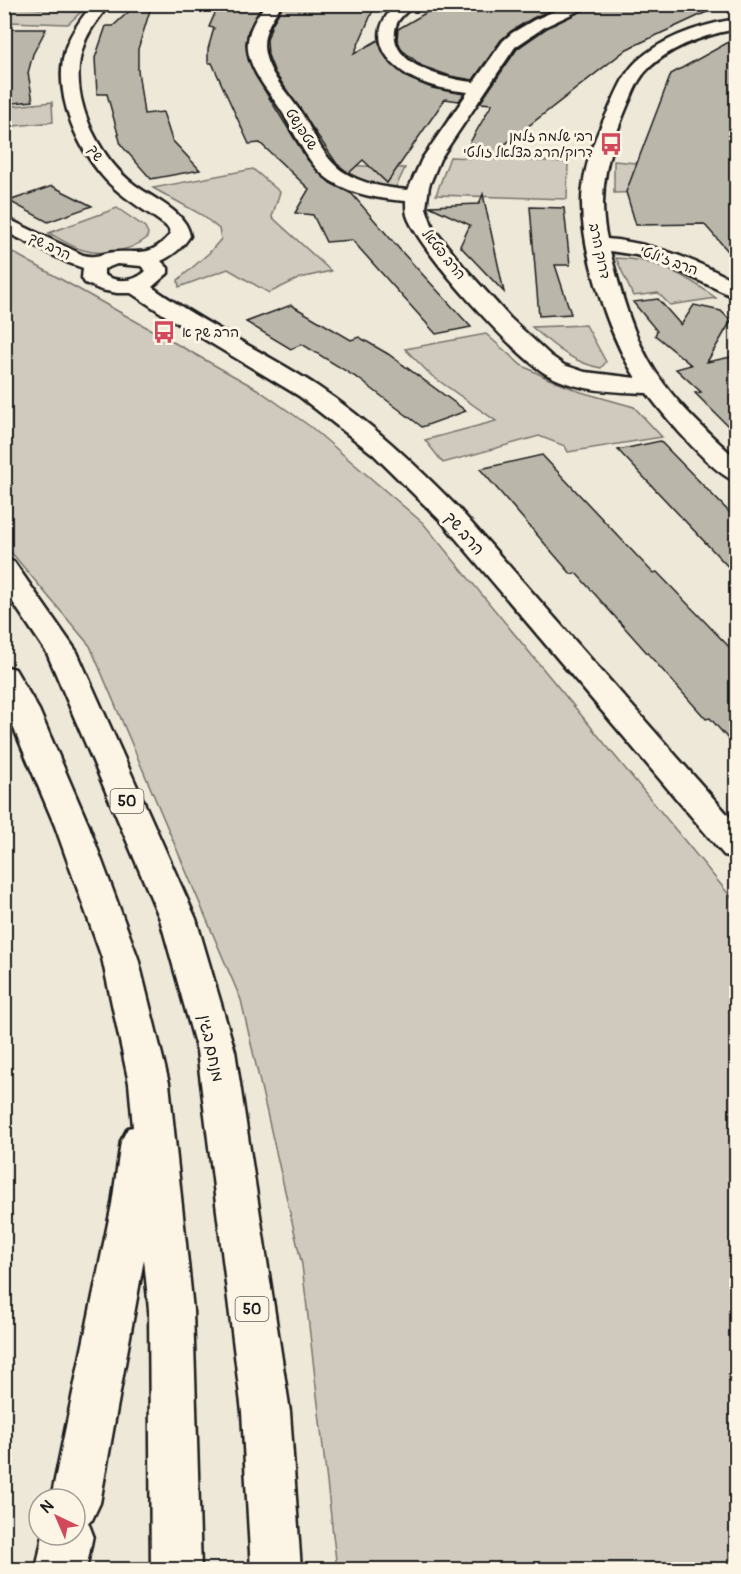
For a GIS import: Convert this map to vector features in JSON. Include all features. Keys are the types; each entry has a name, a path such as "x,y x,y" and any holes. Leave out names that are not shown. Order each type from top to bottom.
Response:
{"main road":[{"name":"שך","path":"102,4 86,25 77,42 69,69 69,87 81,124 98,158 121,184 178,227 180,232 177,241 167,251 146,260"},
{"name":"שטפנשט","path":"275,4 259,28 256,53 270,82 324,164 337,177 360,186 385,193 416,196"},
{"path":"407,4 388,26 392,46 403,63 416,73 436,81 478,88"},
{"path":"416,196 422,177 432,159 501,54 518,36 540,23 585,4"},
{"name":"דרוק הרב","path":"736,24 700,33 671,45 651,57 633,75 598,160 593,179 592,197 597,243 606,281 630,348 654,386 736,473"},
{"name":"הרב פטאל","path":"416,196 417,217 430,240 540,360 568,375 601,383 654,386"},
{"name":"הרב שך","path":"4,223 76,258 97,265"},
{"name":"הרב ז'ולטי","path":"597,243 622,245 663,255 697,268 736,291"},
{"path":"126,257 146,260 157,268 157,273 153,278 135,285 115,286 98,282 92,274 97,265 126,257"},
{"name":"הרב שך","path":"135,285 171,310 324,402 362,430 410,473 450,515 736,846"},
{"name":"מנחם בגין","path":"4,568 62,652 178,919 216,1051 266,1412 276,1569"},
{"path":"4,676 23,711 72,826 120,958 149,1083 171,1310 176,1569"},
{"path":"78,1487 133,1204 149,1083"},
{"path":"61,1569 66,1547"}],"shaded area":[{"path":"5,6 81,12 68,24 8,22 5,25"},
{"path":"52,102 53,122 5,127 5,107"},
{"path":"450,157 568,162 567,199 436,195"},
{"path":"614,161 736,172 736,189 614,193"},
{"path":"343,165 405,168 394,191 351,177 343,171"},
{"path":"253,169 280,192 272,217 331,271 300,278 269,293 228,269 179,287 178,280 209,253 221,239 219,229 202,215 153,188"},
{"path":"117,208 145,227 148,233 147,238 125,249 91,252 79,249 49,233"},
{"path":"5,248 257,389 311,427 423,523 736,903 736,1569 337,1569 302,1265 241,1000 90,646 5,545"},
{"path":"616,258 657,265 693,282 716,298 670,305 658,293 633,296"},
{"path":"586,325 606,362 601,368 572,358 532,327"},
{"path":"486,334 521,365 549,379 581,392 634,407 662,437 568,452 565,446 539,436 443,463 425,440 496,421 432,376 405,349"}],"building":[{"path":"137,4 152,4 138,49 138,70 144,114 163,112 172,140 200,170 151,179 121,145 107,94 97,94 95,58 106,26 113,26"},
{"path":"219,4 263,4 248,31 246,44 248,59 255,75 307,159 330,183 352,194 471,327 436,334 352,240 326,242 313,215 295,213 309,189 260,143 249,144 212,63 208,63 208,49 214,28 209,27"},
{"path":"284,4 374,8 354,54 378,40 388,61 408,78 432,88 464,94 459,101 445,99 387,183 363,160 349,173 337,164 275,73 268,55 267,40 272,24"},
{"path":"441,4 466,4 502,11 521,4 564,4 511,31 501,40 473,80 450,76 422,66 402,50 397,39 398,29"},
{"path":"595,4 724,4 627,49 503,146 511,158 464,153 492,104 480,103 517,49 547,28"},
{"path":"4,29 46,29 33,54 28,73 33,101 4,104"},
{"path":"736,38 734,192 736,192 736,260 704,224 636,225 626,192 671,74"},
{"path":"52,186 92,206 48,222 9,201"},
{"path":"483,194 504,292 460,246 470,225 429,206 479,204"},
{"path":"530,207 564,208 570,265 555,265 571,314 539,316"},
{"path":"658,299 681,325 694,305 721,311 731,321 707,362 736,356 736,434 695,393 701,392 676,369 691,365 655,335 657,331 633,302"},
{"path":"291,305 351,340 359,337 388,354 466,411 422,427 359,379 302,344 291,349 246,322"},
{"path":"660,441 736,519 736,575 618,450"},
{"path":"542,455 653,573 657,572 736,654 736,748 710,718 706,719 576,573 571,574 480,469"}],"place":[{"name":"רבי שלמה זלמן דרוק/הרב בצלאל זולטי","path":"611,144"},
{"name":"הרב שך א","path":"164,332"}]}
